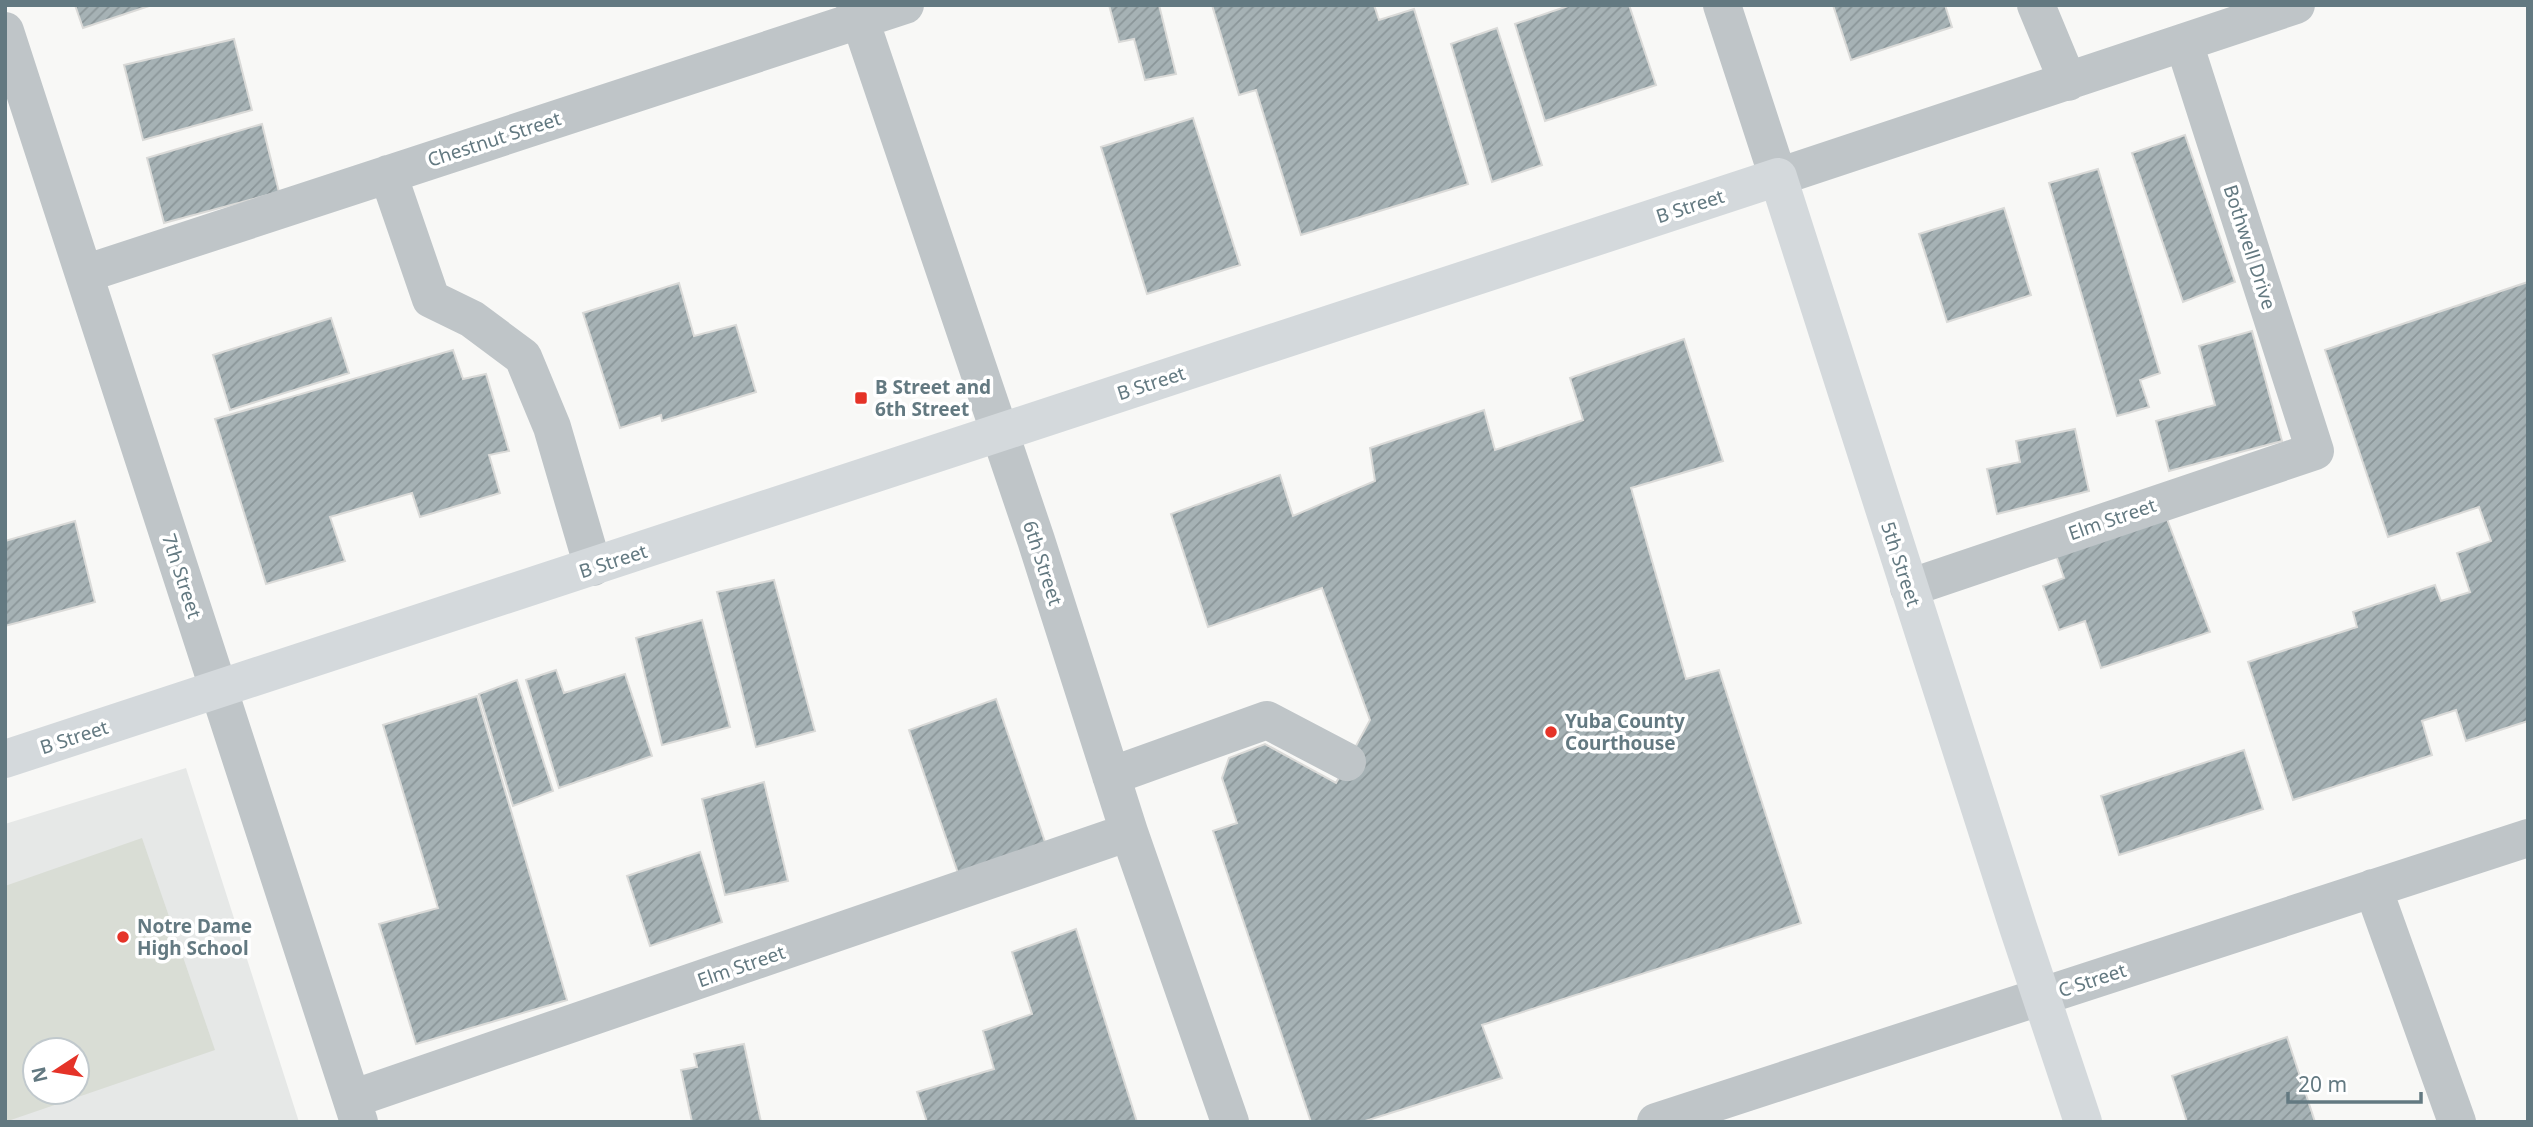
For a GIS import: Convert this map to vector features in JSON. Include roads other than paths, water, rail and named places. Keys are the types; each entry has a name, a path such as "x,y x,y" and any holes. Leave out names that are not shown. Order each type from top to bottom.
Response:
{"main road":[{"name":"B Street","path":"5,759 1778,177"},
{"name":"5th Street","path":"1778,177 2083,1122"}],"street":[{"name":"Chestnut Street","path":"84,274 388,174 858,13 905,5"},
{"name":"5th Street","path":"1722,5 1778,177"},
{"path":"2036,5 2068,82"},
{"name":"B Street","path":"1778,177 2296,5"},
{"name":"6th Street","path":"858,13 1036,540 1129,832 1230,1122"},
{"name":"7th Street","path":"5,31 356,1110"},
{"name":"Bothwell Drive","path":"2184,43 2315,451"},
{"path":"388,174 431,299 472,319 523,358 552,427 593,567"},
{"name":"Elm Street","path":"1909,588 2315,451"},
{"path":"1111,776 1267,720 1347,762"},
{"name":"Elm Street","path":"356,1110 1129,832"},
{"name":"C Street","path":"1656,1122 1754,1107 2041,997 2528,838"},
{"path":"2373,888 2457,1122"}],"place":[{"name":"B Street and 6th Street","path":"861,398"},
{"name":"Yuba County Courthouse","path":"1551,732"},
{"name":"Notre Dame High School","path":"123,937"}]}
